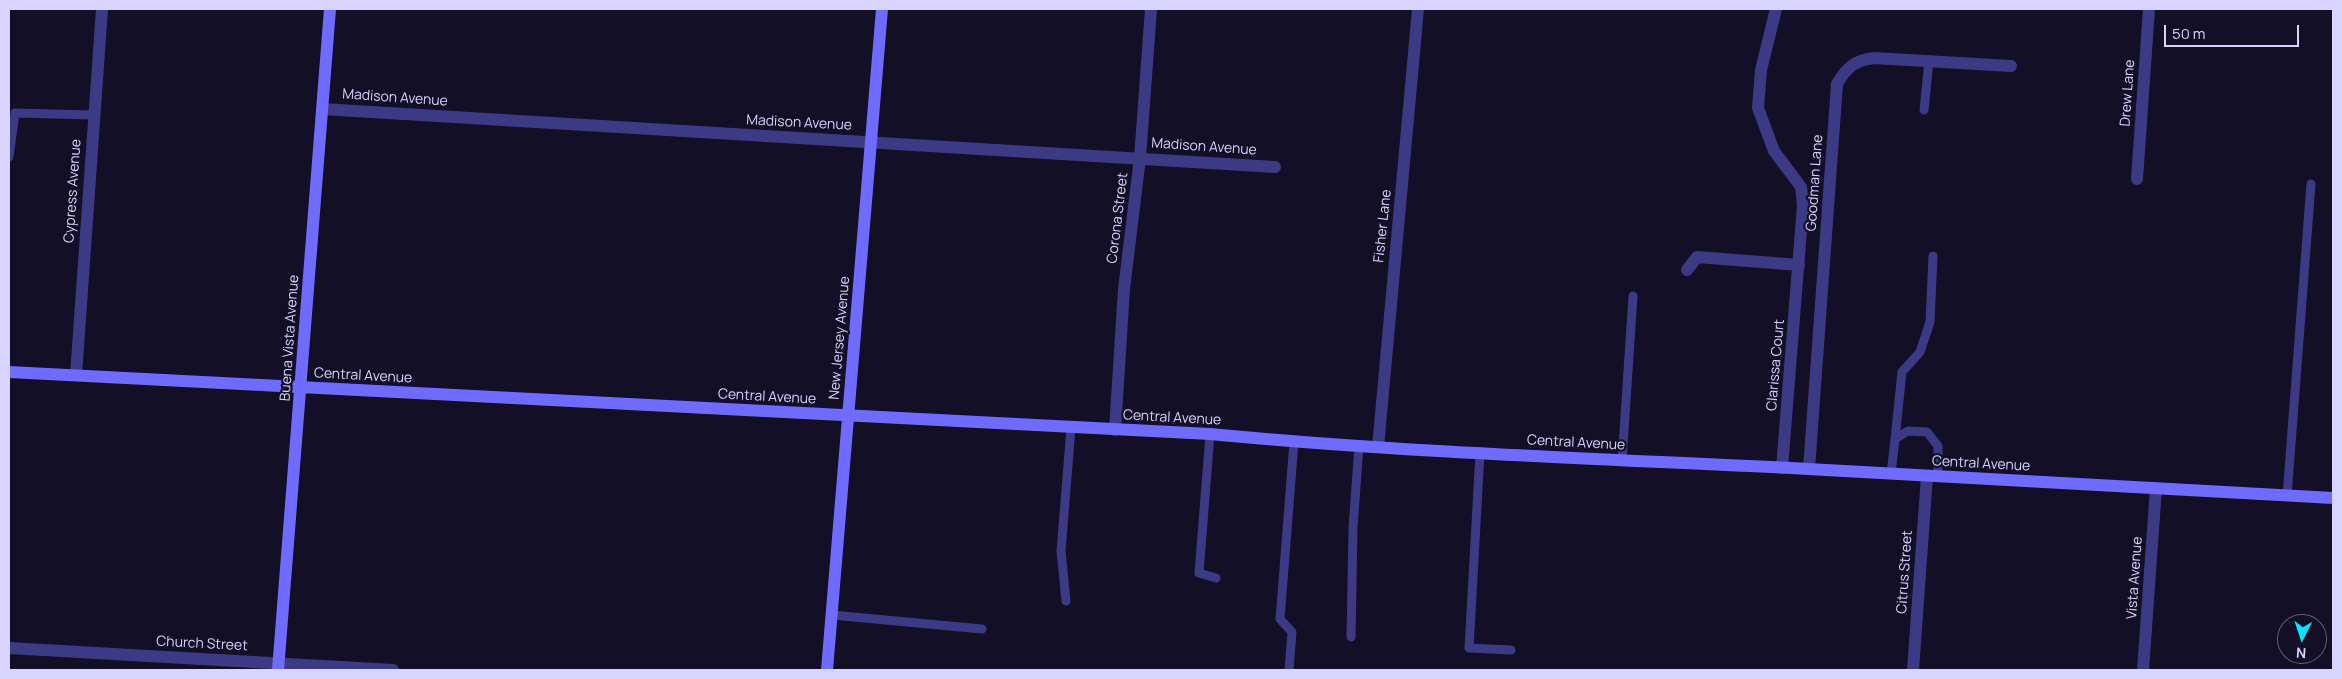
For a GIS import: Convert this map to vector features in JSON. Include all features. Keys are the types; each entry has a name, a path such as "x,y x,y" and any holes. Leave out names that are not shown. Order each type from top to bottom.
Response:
{"street":[{"name":"Cypress Avenue","path":"76,375 102,9"},
{"name":"Buena Vista Avenue","path":"278,667 330,9"},
{"name":"New Jersey Avenue","path":"827,670 882,9"},
{"name":"Corona Street","path":"1115,430 1124,288 1140,158 1151,9"},
{"name":"Fisher Lane","path":"1378,447 1418,9"},
{"name":"Clarissa Court","path":"1776,9 1761,70 1758,108 1774,150 1801,187 1803,205 1782,468"},
{"name":"Drew Lane","path":"2137,179 2148,9"},
{"name":"Goodman Lane","path":"1809,469 1837,84 1846,69 1862,59 2011,66"},
{"name":"Madison Avenue","path":"322,109 1274,167"},
{"path":"1688,270 1697,257 1799,265"},
{"name":"Central Avenue","path":"9,372 1210,434 1294,442 1480,453 2333,498"},
{"name":"Citrus Street","path":"1913,670 1932,476"},
{"name":"Vista Avenue","path":"2143,670 2156,488"},
{"name":"Church Street","path":"9,648 278,667 393,670"}],"lane":[{"path":"1924,110 1929,61"},
{"path":"9,157 15,113 93,115"},
{"path":"2286,496 2311,184"},
{"path":"1890,474 1902,372 1920,352 1930,322 1934,256"},
{"path":"1622,461 1633,296"},
{"path":"1066,600 1061,552 1071,428"},
{"path":"1895,439 1908,431 1927,432 1938,446 1932,476"},
{"path":"1210,434 1199,574 1216,578"},
{"path":"1289,670 1292,632 1280,618 1294,442"},
{"path":"1351,637 1354,528 1359,445"},
{"path":"1480,453 1469,648 1511,650"},
{"path":"832,615 982,629"}]}
